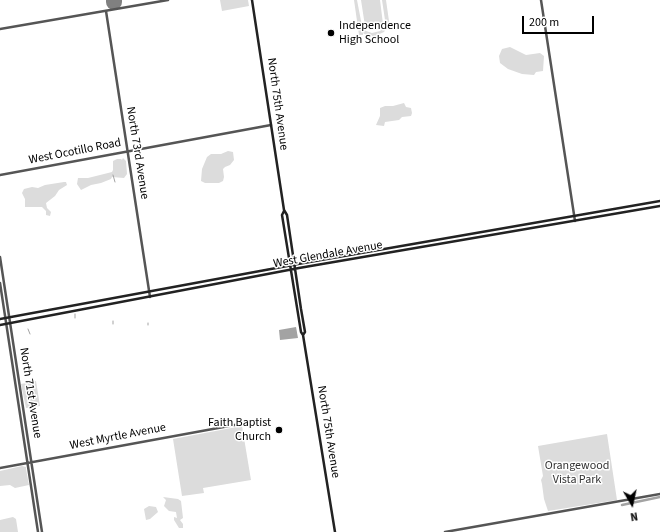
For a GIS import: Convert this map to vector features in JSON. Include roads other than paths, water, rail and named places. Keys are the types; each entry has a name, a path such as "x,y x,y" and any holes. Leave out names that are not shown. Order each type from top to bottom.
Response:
{"main road":[{"name":"North 75th Avenue","path":"252,0 284,210 287,215 305,332 303,335"},
{"name":"West Glendale Avenue","path":"0,319 294,264 660,201"},
{"name":"West Glendale Avenue","path":"0,325 295,269 660,206"},
{"name":"North 75th Avenue","path":"284,210 282,215 300,332 303,335 335,532"}],"street":[{"path":"0,30 168,0"},
{"path":"541,0 575,221"},
{"name":"North 73rd Avenue","path":"106,11 150,297"},
{"name":"West Ocotillo Road","path":"0,175 271,125"},
{"name":"North 71st Avenue","path":"0,257 27,463 38,532"},
{"name":"North 71st Avenue","path":"0,283 8,318"},
{"name":"North 71st Avenue","path":"8,323 42,532"},
{"name":"West Myrtle Avenue","path":"0,468 240,424"},
{"path":"445,532 660,494"}],"waterway":[{"path":"113,175 115,182"},
{"path":"28,329 30,334"},
{"path":"622,505 660,497"}],"place":[{"name":"Independence High School","path":"331,33"},
{"name":"Faith Baptist Church","path":"279,430"}],"park label":[{"name":"Orangewood Vista Park","path":"577,473"}]}
